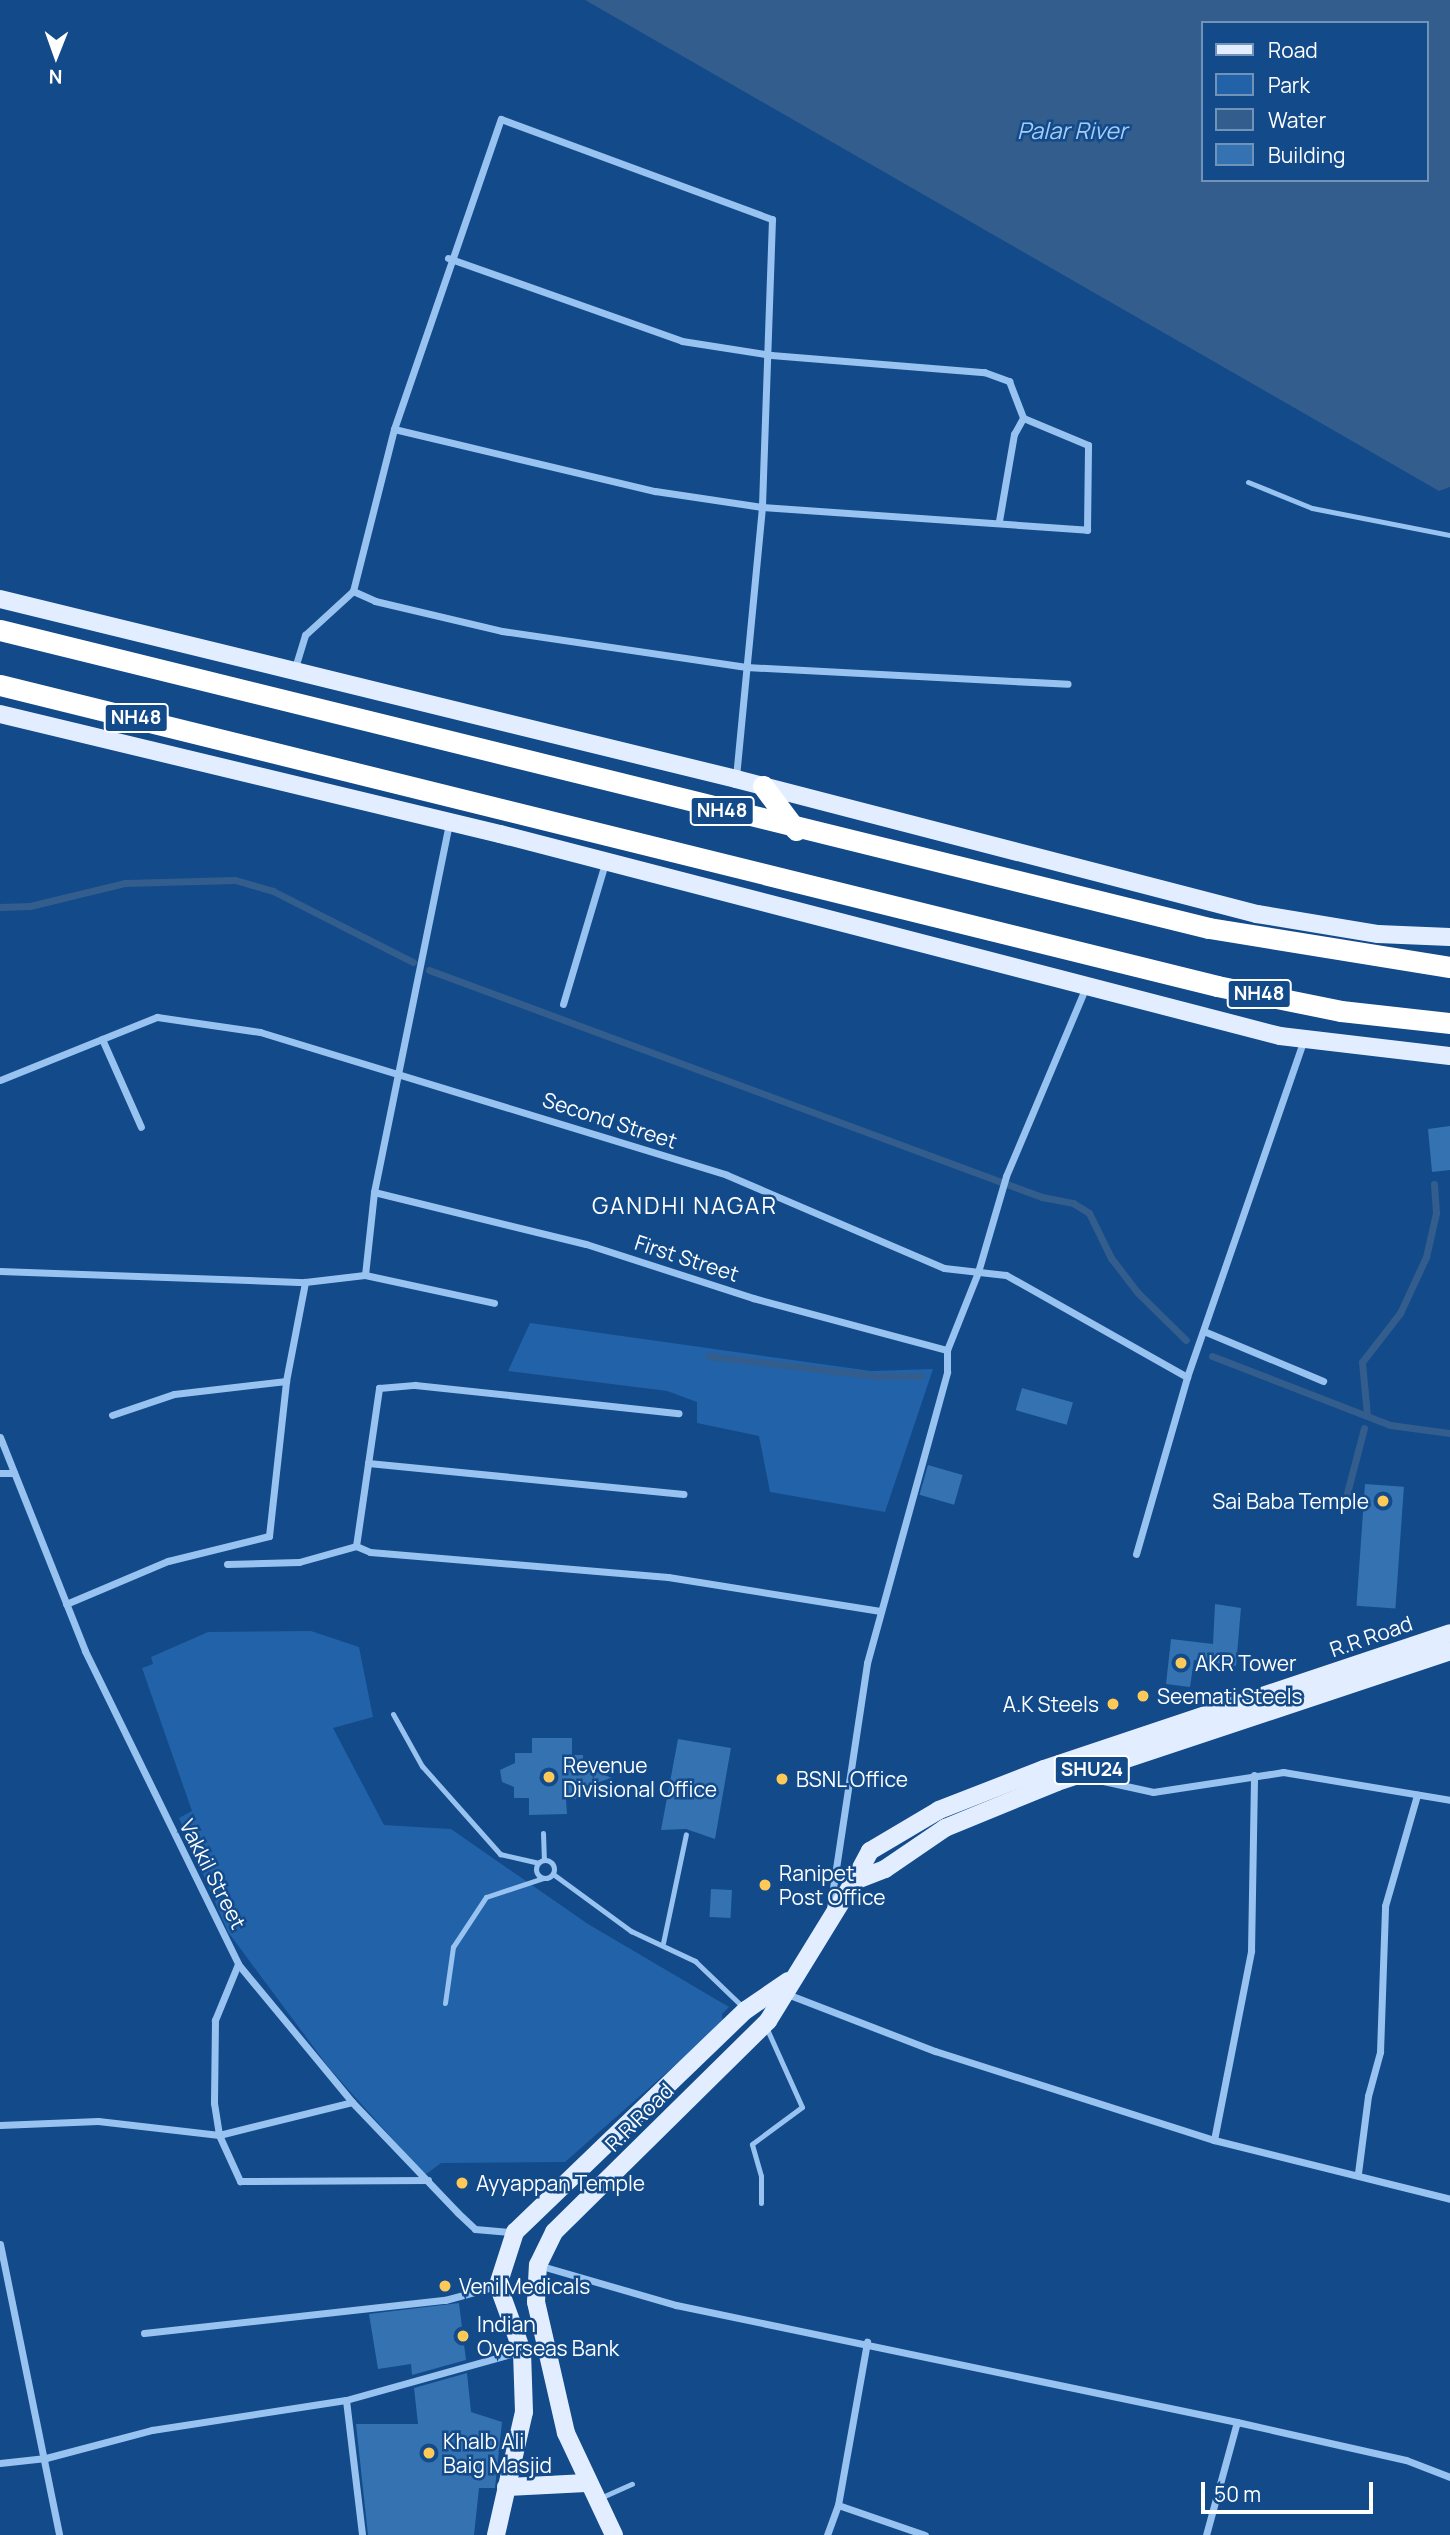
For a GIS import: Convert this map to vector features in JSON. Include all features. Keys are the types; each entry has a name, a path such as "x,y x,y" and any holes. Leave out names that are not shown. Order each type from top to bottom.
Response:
{"highway":[{"name":"NH48","path":"0,629 796,830 1209,928 1450,967"},
{"name":"NH48","path":"0,685 1071,949 1341,1011 1450,1023"},
{"path":"763,786 796,830"}],"main road":[{"path":"0,599 736,779 1257,914 1378,934 1450,937"},
{"path":"0,714 449,821 1086,986 1304,1039 1450,1056"},
{"name":"R.R Road","path":"614,2535 586,2483 566,2433 536,2302 538,2265 554,2232 764,2024 827,1926 870,1851 948,1806 1450,1633"},
{"name":"R.R Road","path":"854,1881 885,1869 945,1828 1077,1775 1450,1651"},
{"name":"R.R Road","path":"498,2286 515,2232 746,2010 794,1977"},
{"path":"746,2010 764,2024"},
{"path":"496,2535 524,2412 523,2351 498,2286"},
{"path":"506,2487 586,2483"}],"street":[{"path":"294,672 305,635 353,591 394,429 449,258 501,119 772,219 771,355 762,507 736,779"},
{"path":"394,429 655,491 762,507 999,521 1013,527 1087,530 1088,445 1023,418 1009,381 984,372 771,355 682,341 449,258"},
{"path":"999,521 1014,434 1023,418"},
{"path":"353,591 502,631 746,667 1068,684"},
{"path":"365,1275 374,1192 400,1078 449,821"},
{"path":"563,1004 605,862"},
{"path":"827,1926 866,1663 947,1372 947,1350 978,1272 1004,1180 1086,986"},
{"name":"Second Street","path":"0,1080 157,1017 260,1032 400,1078 727,1175 944,1268 1006,1275 1187,1377"},
{"path":"102,1039 141,1127"},
{"path":"1136,1554 1187,1377 1206,1332 1304,1039"},
{"name":"First Street","path":"374,1192 586,1244 753,1298 947,1350"},
{"path":"0,1271 305,1282 365,1275 494,1303"},
{"path":"66,1604 167,1561 269,1536 286,1381 305,1282"},
{"path":"1206,1332 1322,1381"},
{"path":"112,1415 174,1394 286,1381"},
{"path":"356,1546 379,1388 415,1385 679,1413"},
{"name":"Vakkil Street","path":"0,1437 66,1604 238,1964 352,2102 475,2229 515,2232"},
{"path":"368,1462 683,1494"},
{"path":"0,1473 14,1473"},
{"path":"227,1564 299,1562 356,1546 370,1552 668,1577 880,1611"},
{"path":"1077,1775 1153,1792 1283,1772 1450,1800"},
{"path":"1214,2140 1251,1951 1254,1775"},
{"path":"1358,2173 1368,2096 1380,2052 1385,1906 1417,1795"},
{"path":"238,1964 215,2020 214,2103 219,2135 240,2181 428,2180"},
{"path":"784,1994 935,2051 1214,2140 1340,2174 1358,2173 1450,2199"},
{"path":"0,2126 98,2121 219,2135 352,2102"},
{"path":"0,2244 4,2301 46,2458 59,2535"},
{"path":"538,2265 676,2305 867,2342 1237,2422 1406,2460 1450,2477"},
{"path":"144,2333 445,2300 498,2286"},
{"path":"827,2535 838,2505 867,2342"},
{"path":"0,2463 46,2458 152,2430 346,2400 523,2351"},
{"path":"346,2400 362,2535"},
{"path":"1206,2535 1237,2422"},
{"path":"838,2505 925,2535"}],"lane":[{"path":"1248,482 1312,508 1450,535"},
{"path":"393,1714 422,1766 500,1854 552,1863 553,1874 631,1931 663,1943 695,1961 746,2010"},
{"path":"543,1833 541,1862 537,1872 543,1878"},
{"path":"663,1943 686,1834"},
{"path":"445,2003 453,1947 485,1897 553,1874"},
{"path":"761,2203 761,2176 752,2144 802,2107 764,2024"},
{"path":"594,2500 632,2484"}],"green space":[{"path":"530,1323 871,1371 933,1369 885,1512 770,1492 759,1436 697,1423 697,1402 667,1391 508,1371"},
{"path":"311,1631 359,1647 373,1717 333,1728 384,1825 451,1829 588,1924 729,2007 722,2014 723,2023 565,2162 441,2163 425,2175 329,2068 228,1932 179,1818 192,1811 142,1668 153,1664 151,1657 208,1632"}],"water":[{"name":"Palar River","path":"585,0 1450,0 1450,487 1439,491"}],"building":[{"path":"1450,1126 1450,1170 1432,1172 1428,1129"},
{"path":"1022,1388 1073,1403 1067,1425 1016,1410"},
{"path":"928,1465 963,1475 954,1505 919,1495"},
{"path":"1365,1484 1404,1487 1395,1608 1356,1606"},
{"path":"1215,1604 1241,1608 1236,1666 1194,1660 1190,1687 1166,1684 1171,1639 1213,1644"},
{"name":"Revenue Divisional Office","path":"532,1738 572,1738 572,1755 583,1755 583,1766 612,1778 582,1787 583,1799 566,1799 567,1814 529,1815 529,1798 514,1798 514,1787 502,1782 500,1770 515,1763 515,1753 532,1753"},
{"path":"678,1739 731,1748 715,1839 686,1829 661,1830"},
{"path":"711,1889 732,1890 731,1918 710,1917"},
{"path":"459,2303 466,2360 412,2375 411,2364 378,2369 369,2314"},
{"name":"Khalb Ali Baig Masjid","path":"467,2373 471,2412 502,2422 495,2488 479,2488 474,2535 368,2535 356,2424 418,2424 414,2388"}],"waterway":[{"path":"0,907 30,906 125,883 235,880 273,891 413,962"},
{"path":"429,970 1042,1197 1073,1203 1089,1213 1111,1258 1138,1293 1186,1340"},
{"path":"1367,1415 1362,1362 1400,1313 1426,1257 1436,1213 1434,1184"},
{"path":"709,1356 876,1376 921,1376"},
{"path":"1212,1356 1390,1425 1450,1433"},
{"path":"1347,1493 1364,1428"}],"place":[{"name":"Sai Baba Temple","path":"1383,1501"},
{"name":"AKR Tower","path":"1181,1663"},
{"name":"Seemati Steels","path":"1143,1696"},
{"name":"A.K Steels","path":"1113,1704"},
{"name":"Revenue Divisional Office","path":"549,1777"},
{"name":"BSNL Office","path":"782,1779"},
{"name":"Ranipet Post Office","path":"765,1885"},
{"name":"Ayyappan Temple","path":"462,2183"},
{"name":"Veni Medicals","path":"445,2286"},
{"name":"Indian Overseas Bank","path":"463,2336"},
{"name":"Khalb Ali Baig Masjid","path":"429,2453"}],"district":[{"name":"GANDHI NAGAR","path":"685,1205"}]}
